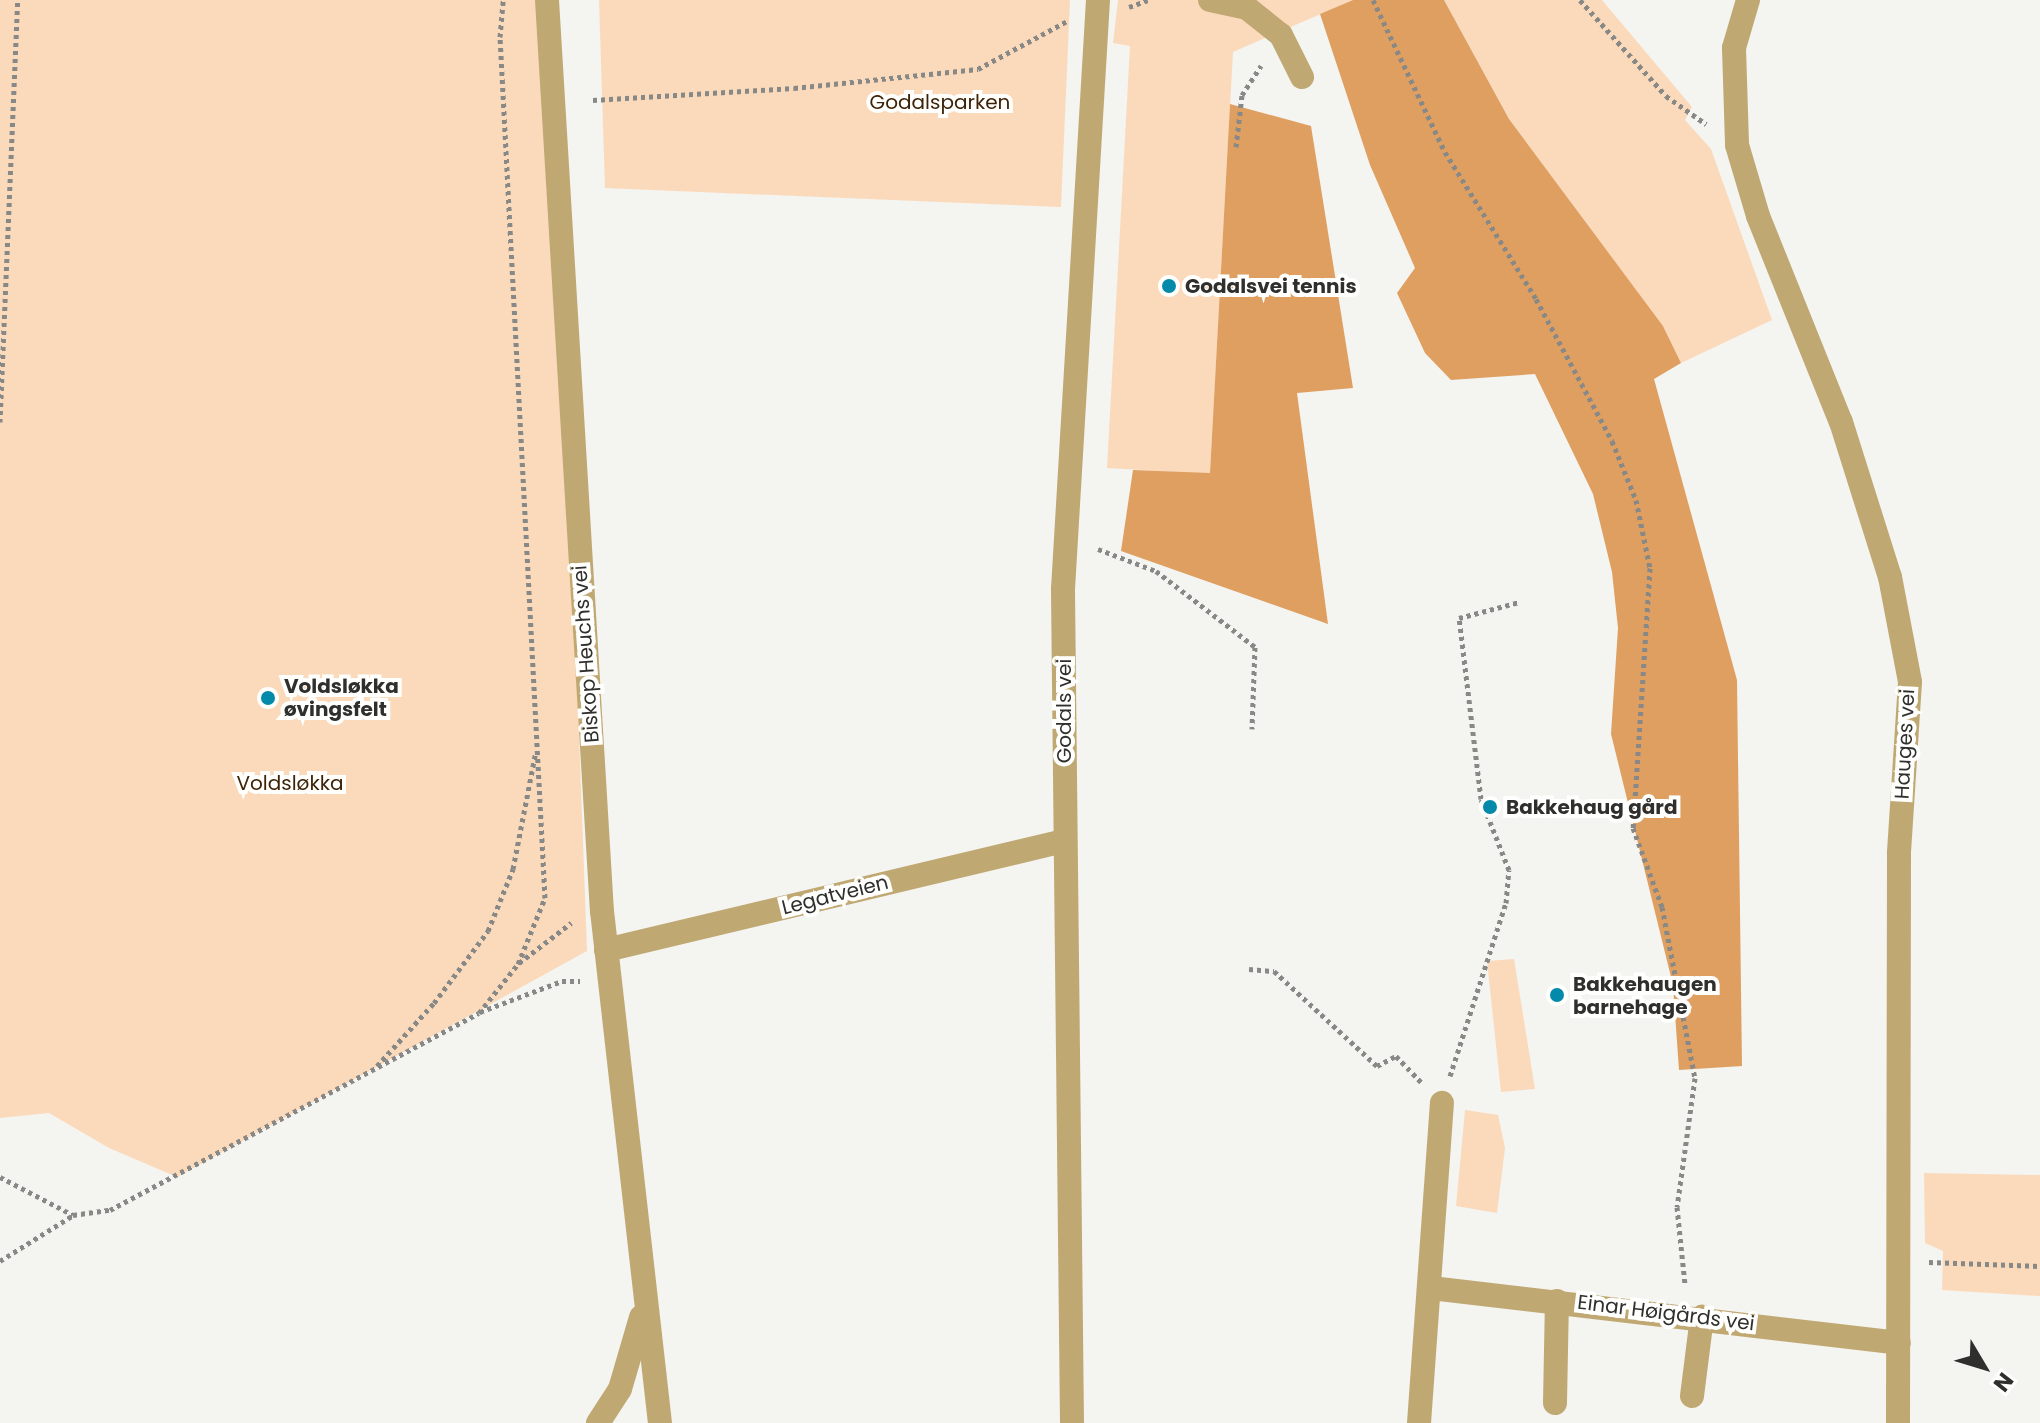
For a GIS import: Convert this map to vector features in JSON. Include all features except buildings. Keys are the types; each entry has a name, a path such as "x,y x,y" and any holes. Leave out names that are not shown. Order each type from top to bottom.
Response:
{"street":[{"name":"Biskop Heuchs vei","path":"547,0 606,950 644,1307 660,1423"},
{"path":"1210,0 1247,8 1281,35 1302,77"},
{"name":"Hauges vei","path":"1748,0 1734,48 1737,145 1758,216 1845,436 1890,577 1910,682 1899,854 1898,1423"},
{"name":"Godals vei","path":"1072,1423 1064,841 1067,537 1098,3"},
{"name":"Legatveien","path":"606,950 1064,841"},
{"path":"1419,1423 1431,1288 1434,1161 1442,1103"},
{"name":"Einar Høigårds vei","path":"1431,1288 1695,1315 1899,1343"},
{"path":"1555,1403 1557,1301"},
{"name":"Biskop Heuchs vei","path":"598,1423 620,1389 644,1307"},
{"path":"1692,1396 1695,1315"}],"path":[{"path":"0,422 18,0"},
{"path":"503,0 500,37 545,898 518,964"},
{"path":"593,100 794,88 978,69 1098,3 1129,8 1148,0"},
{"path":"1373,0 1445,152 1536,299 1612,441 1639,512 1650,568 1633,828 1662,907 1695,1078 1677,1207 1695,1315"},
{"path":"1580,0 1666,96 1737,145"},
{"path":"1236,147 1242,95 1281,35"},
{"path":"1067,537 1156,571 1255,647 1252,729"},
{"path":"1249,969 1274,971 1377,1066 1396,1056 1442,1103 1506,903 1509,870 1481,799 1459,618 1519,602"},
{"path":"374,1070 434,1003 488,931 513,869 538,740"},
{"path":"479,1013 518,964 581,917"},
{"path":"0,1261 73,1215 110,1210 479,1013 562,981 588,985"},
{"path":"0,1177 73,1215"},
{"path":"1900,1261 2040,1266"}],"green space":[{"name":"Voldsløkka","path":"0,0 552,0 587,951 177,1177 109,1148 49,1113 0,1118"},
{"name":"Godalsparken","path":"599,0 1070,0 1061,207 605,188"},
{"name":"Godalsvei tennis","path":"1118,0 1353,0 1233,52 1210,474 1107,468 1130,46 1113,43"},
{"path":"1444,0 1602,0 1692,107 1685,120 1711,149 1772,320 1681,363 1663,326 1509,119"},
{"path":"1514,959 1535,1089 1501,1092 1487,961"},
{"path":"1465,1110 1498,1115 1505,1148 1497,1213 1456,1206"},
{"path":"1924,1173 2040,1175 2040,1296 1942,1290 1943,1251 1925,1243"}],"shaded area":[{"path":"1353,0 1444,0 1509,119 1663,326 1681,363 1654,379 1737,680 1742,1066 1679,1070 1673,985 1611,734 1618,628 1612,572 1593,494 1535,374 1451,380 1425,353 1397,293 1415,268 1370,165 1320,14"},
{"path":"1230,104 1311,126 1353,388 1297,393 1328,624 1121,551 1133,470 1210,473"}],"place":[{"name":"Godalsvei tennis","path":"1169,286"},
{"name":"Voldsløkka øvingsfelt","path":"268,698"},
{"name":"Bakkehaug gård","path":"1490,807"},
{"name":"Bakkehaugen barnehage","path":"1557,995"}]}
